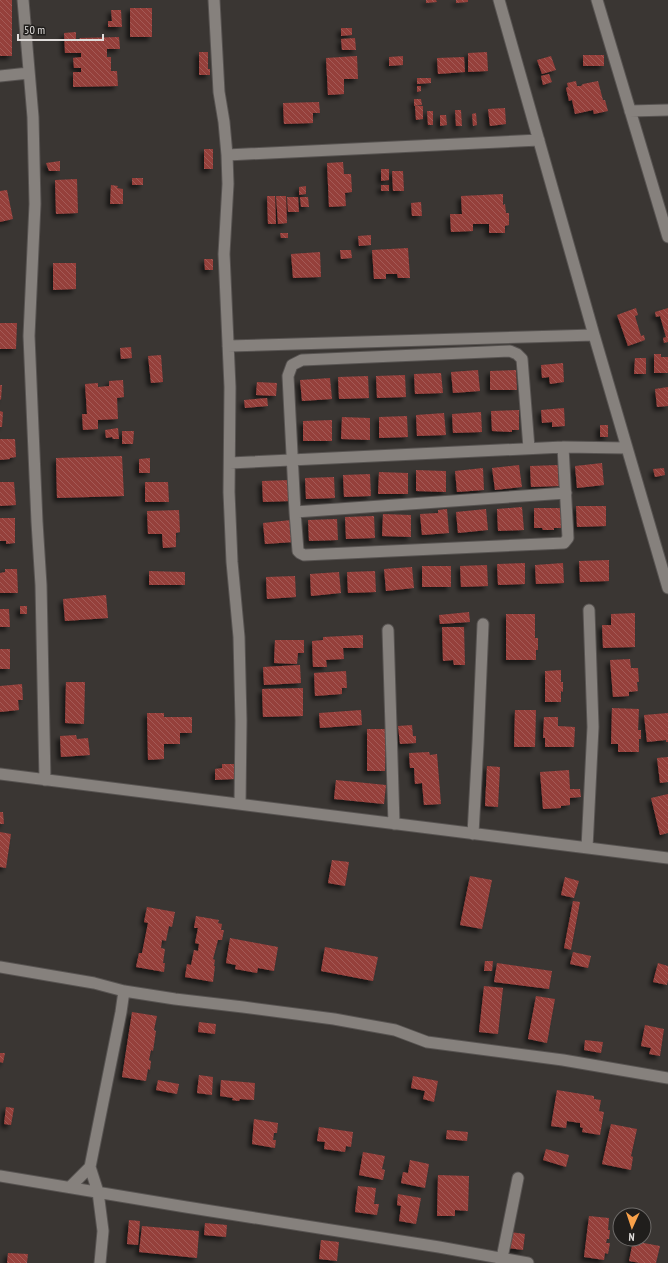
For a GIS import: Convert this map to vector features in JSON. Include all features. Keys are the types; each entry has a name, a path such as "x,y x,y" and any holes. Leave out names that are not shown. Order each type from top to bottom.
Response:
{"street":[{"path":"23,0 33,117 36,204 29,336 41,585 45,780"},
{"path":"214,0 219,92 224,122 228,184 224,254 230,387 229,492 232,562 239,637 241,721 240,804"},
{"path":"499,0 594,335 668,588"},
{"path":"597,0 668,237"},
{"path":"0,76 29,73"},
{"path":"630,111 668,110"},
{"path":"227,155 539,140"},
{"path":"228,346 594,335"},
{"path":"529,448 522,358 510,350 302,360 292,365 288,376 298,551 300,554 304,555 560,543 567,541 563,447"},
{"path":"230,463 529,448 627,448"},
{"path":"295,512 566,493"},
{"path":"587,848 593,727 589,610"},
{"path":"473,834 484,624"},
{"path":"388,630 394,824"},
{"path":"0,774 668,858"},
{"path":"0,967 94,983 124,991 175,999 334,1019 395,1030 426,1042 563,1060 668,1078"},
{"path":"100,1263 103,1231 98,1192 90,1167 124,991"},
{"path":"70,1187 90,1167"},
{"path":"0,1176 439,1247 501,1261 528,1263"},
{"path":"501,1261 518,1178"}],"building":[{"path":"0,0 12,0 12,56 0,56"},
{"path":"426,0 436,0 437,2 426,3"},
{"path":"456,0 468,0 468,2 456,3"},
{"path":"130,8 152,8 152,37 130,37"},
{"path":"111,10 121,10 122,27 108,27 108,21 112,21"},
{"path":"341,28 352,28 352,35 341,36"},
{"path":"76,32 76,39 119,37 120,49 107,49 107,57 111,57 111,71 117,71 118,86 73,87 73,72 81,72 81,68 74,68 73,58 81,57 81,53 65,53 64,33"},
{"path":"355,38 356,50 342,50 341,39"},
{"path":"199,52 208,52 208,69 210,69 210,75 199,75"},
{"path":"487,52 488,71 468,72 468,53"},
{"path":"583,55 604,55 604,66 583,66"},
{"path":"357,56 358,79 344,79 344,94 328,95 326,58"},
{"path":"403,56 403,65 389,66 389,57"},
{"path":"551,56 556,70 542,74 537,60"},
{"path":"464,57 465,72 438,74 437,58"},
{"path":"549,74 552,82 543,85 541,76"},
{"path":"417,78 431,78 431,83 417,84"},
{"path":"576,81 577,86 581,86 583,84 598,81 603,100 605,100 608,111 594,114 593,110 575,114 572,100 569,101 566,88 568,87 567,83"},
{"path":"417,86 421,86 421,91 417,92"},
{"path":"414,99 421,99 422,105 414,106"},
{"path":"319,102 320,113 313,113 313,123 284,124 283,103"},
{"path":"415,106 423,106 423,119 416,120"},
{"path":"505,108 506,124 490,126 488,109"},
{"path":"455,110 461,110 462,126 456,126"},
{"path":"427,111 433,111 433,125 428,125"},
{"path":"476,113 477,125 473,126 472,114"},
{"path":"440,115 446,115 447,125 440,126"},
{"path":"204,149 213,149 213,169 204,169"},
{"path":"60,161 60,171 49,171 46,163"},
{"path":"343,162 344,174 351,174 352,192 345,193 346,206 329,207 327,163"},
{"path":"381,169 389,169 389,180 381,181"},
{"path":"392,171 403,171 404,191 393,191"},
{"path":"132,178 143,178 143,185 132,185"},
{"path":"77,179 78,213 56,214 55,180"},
{"path":"111,185 118,186 117,188 123,189 123,204 110,204"},
{"path":"381,185 389,185 389,191 381,191"},
{"path":"306,186 306,194 299,195 299,187"},
{"path":"7,190 13,219 0,222 0,191"},
{"path":"503,194 503,205 505,204 506,213 509,213 509,225 505,226 505,233 489,233 489,224 473,224 473,231 451,232 450,214 462,214 461,196"},
{"path":"267,196 275,196 276,224 268,224"},
{"path":"276,196 286,196 287,223 278,224"},
{"path":"287,197 298,197 299,212 288,212"},
{"path":"300,197 308,197 309,207 301,207"},
{"path":"421,202 422,216 412,216 411,203"},
{"path":"280,233 288,233 288,238 281,238"},
{"path":"371,235 371,245 359,246 358,236"},
{"path":"408,248 410,278 398,278 397,274 386,274 386,279 374,279 372,250"},
{"path":"340,250 351,250 352,258 341,259"},
{"path":"320,252 321,277 293,278 291,254"},
{"path":"204,259 213,259 213,270 205,270"},
{"path":"53,263 76,263 76,289 53,290"},
{"path":"636,308 638,315 635,316 641,336 644,335 645,340 628,346 617,315"},
{"path":"668,308 668,342 664,343 663,338 666,337 660,316 656,317 655,312"},
{"path":"0,323 17,323 16,349 0,349"},
{"path":"131,347 132,358 121,359 120,348"},
{"path":"654,354 661,354 661,357 668,357 668,373 654,373"},
{"path":"161,355 163,382 151,383 148,356"},
{"path":"635,358 646,358 646,374 634,374"},
{"path":"563,363 564,382 550,384 549,377 542,378 541,365"},
{"path":"478,370 480,391 453,393 451,372"},
{"path":"516,370 517,390 490,390 490,371"},
{"path":"441,373 443,393 415,394 414,374"},
{"path":"405,375 406,397 377,398 376,376"},
{"path":"368,376 369,398 339,399 338,377"},
{"path":"330,378 332,399 302,401 300,380"},
{"path":"123,380 124,397 117,398 118,419 98,420 98,429 83,430 82,414 87,414 85,384 98,383 98,387 109,386 109,381"},
{"path":"257,382 277,383 276,396 256,395"},
{"path":"0,385 2,385 1,400 0,399"},
{"path":"668,387 668,406 657,407 655,389"},
{"path":"267,398 268,406 245,408 244,400"},
{"path":"564,408 565,426 552,427 552,422 542,423 541,410"},
{"path":"519,410 519,430 512,430 512,432 492,431 491,411"},
{"path":"0,411 3,412 2,427 0,427"},
{"path":"481,412 482,432 453,433 452,414"},
{"path":"444,413 446,435 417,436 416,415"},
{"path":"407,416 408,437 379,438 379,417"},
{"path":"342,417 370,418 370,440 341,439"},
{"path":"332,420 332,441 303,441 303,421"},
{"path":"600,425 608,425 608,437 600,437"},
{"path":"118,428 119,439 113,439 112,437 106,438 105,430"},
{"path":"122,431 134,431 133,444 122,444"},
{"path":"0,439 15,439 16,457 0,460"},
{"path":"122,456 124,496 57,498 56,458"},
{"path":"150,458 150,473 139,473 139,459"},
{"path":"602,463 604,485 577,488 575,466"},
{"path":"519,465 522,487 495,490 492,468"},
{"path":"558,465 559,486 531,487 530,466"},
{"path":"483,468 484,490 457,492 455,471"},
{"path":"664,468 665,475 655,477 653,469"},
{"path":"416,470 446,471 446,492 416,491"},
{"path":"379,472 408,473 408,494 378,494"},
{"path":"370,474 371,496 344,497 343,475"},
{"path":"334,477 335,498 306,499 305,478"},
{"path":"290,480 291,501 263,502 262,481"},
{"path":"0,482 14,482 16,505 0,506"},
{"path":"145,482 168,482 169,502 145,502"},
{"path":"576,506 606,506 606,526 577,527"},
{"path":"522,507 524,530 498,531 497,509"},
{"path":"534,508 561,508 561,528 554,528 554,530 543,530 542,528 534,528"},
{"path":"447,509 449,533 422,535 420,514 438,513 438,510"},
{"path":"486,509 488,530 458,533 456,512"},
{"path":"179,510 180,532 176,533 176,547 163,548 162,534 148,534 147,511"},
{"path":"383,514 411,515 411,537 382,536"},
{"path":"374,516 375,538 346,539 345,517"},
{"path":"0,518 15,518 15,543 6,544 6,541 0,541"},
{"path":"337,519 338,540 309,541 308,520"},
{"path":"291,520 294,542 265,544 263,523"},
{"path":"609,560 609,581 580,582 579,561"},
{"path":"525,563 525,584 498,585 497,564"},
{"path":"563,563 564,583 536,584 535,565"},
{"path":"487,565 488,586 461,587 460,566"},
{"path":"422,566 451,566 451,587 422,587"},
{"path":"412,567 414,588 386,591 384,569"},
{"path":"5,569 17,569 18,593 0,593 0,573 5,572"},
{"path":"149,571 185,572 185,585 149,585"},
{"path":"375,571 376,592 348,593 347,572"},
{"path":"339,572 341,593 311,596 310,574"},
{"path":"295,576 296,597 267,599 266,577"},
{"path":"106,595 108,618 65,621 63,599"},
{"path":"20,606 27,606 27,614 20,614"},
{"path":"0,609 9,609 10,627 0,627"},
{"path":"469,612 470,622 440,624 439,615"},
{"path":"635,613 635,647 603,648 602,625 611,625 611,614"},
{"path":"506,614 535,614 535,638 538,638 536,660 506,660"},
{"path":"442,627 464,627 465,665 454,665 453,660 443,661"},
{"path":"363,635 363,648 343,648 344,659 326,660 327,667 313,667 312,641 323,640 323,637"},
{"path":"275,640 304,640 304,653 298,653 297,664 274,663"},
{"path":"0,649 10,649 10,669 0,669"},
{"path":"630,659 631,668 638,668 638,691 629,692 629,696 613,697 610,660"},
{"path":"300,665 301,683 264,685 263,667"},
{"path":"561,670 563,692 561,691 561,702 545,702 545,671"},
{"path":"346,671 347,688 342,688 342,694 315,696 314,673"},
{"path":"66,682 85,682 84,724 65,723"},
{"path":"22,684 23,700 18,700 19,710 0,712 0,686"},
{"path":"303,688 303,716 263,717 262,689"},
{"path":"612,708 639,709 638,730 641,730 641,739 639,739 639,752 618,752 618,744 611,744"},
{"path":"361,710 362,725 320,728 319,713"},
{"path":"515,710 536,710 535,747 514,747"},
{"path":"147,713 164,713 164,717 192,717 192,733 180,733 180,744 164,744 164,759 148,760"},
{"path":"668,713 668,742 666,742 666,740 647,742 644,715"},
{"path":"544,717 558,717 558,726 575,727 574,747 545,747 545,738 543,738"},
{"path":"412,725 413,736 416,736 416,743 400,744 398,726"},
{"path":"367,729 386,729 385,771 367,771"},
{"path":"76,735 77,739 88,738 90,755 61,757 60,736"},
{"path":"429,752 430,755 437,754 441,804 424,805 422,783 415,784 414,768 410,768 409,753"},
{"path":"668,757 668,782 660,783 657,758"},
{"path":"222,764 235,764 235,779 215,780 215,769 222,768"},
{"path":"487,766 500,767 498,807 485,806"},
{"path":"569,770 570,789 580,789 581,797 570,798 570,805 561,806 561,808 543,809 540,772"},
{"path":"336,780 386,785 384,804 334,799"},
{"path":"668,794 668,833 660,835 651,798"},
{"path":"0,812 3,812 4,824 0,824"},
{"path":"0,832 11,834 6,868 0,867"},
{"path":"332,860 349,862 345,886 328,883"},
{"path":"470,876 492,880 482,929 460,925"},
{"path":"565,877 579,881 574,898 561,895"},
{"path":"573,901 580,902 571,950 564,948"},
{"path":"147,907 175,912 172,927 169,926 166,941 162,940 161,948 165,949 163,963 165,963 164,972 136,967 139,953 142,953 148,923 144,922"},
{"path":"196,916 219,920 218,923 222,924 221,930 224,930 222,940 218,940 213,959 215,960 215,966 213,982 185,977 187,964 191,965 194,950 198,951 199,944 195,943 198,928 194,928"},
{"path":"230,938 278,947 274,971 258,968 257,973 235,969 236,965 226,963"},
{"path":"325,947 378,957 373,981 321,971"},
{"path":"573,952 591,956 588,968 570,964"},
{"path":"485,961 493,961 492,971 484,971"},
{"path":"497,963 552,971 549,989 494,982"},
{"path":"658,963 668,966 667,985 653,982"},
{"path":"484,986 503,988 498,1034 479,1032"},
{"path":"536,996 555,999 547,1043 528,1039"},
{"path":"132,1012 157,1016 154,1030 156,1031 153,1051 151,1050 149,1060 151,1061 150,1070 148,1069 146,1081 122,1077"},
{"path":"199,1022 216,1024 215,1034 198,1032"},
{"path":"645,1025 664,1029 660,1056 649,1054 651,1048 641,1046"},
{"path":"585,1040 603,1042 601,1053 584,1050"},
{"path":"0,1053 5,1053 3,1063 0,1062"},
{"path":"199,1075 213,1077 212,1095 197,1093"},
{"path":"413,1076 438,1081 434,1102 423,1099 425,1091 411,1088"},
{"path":"158,1080 179,1084 177,1094 156,1090"},
{"path":"221,1080 255,1083 254,1100 240,1099 239,1101 232,1100 233,1098 220,1096"},
{"path":"557,1090 594,1096 594,1099 601,1100 599,1111 604,1112 600,1135 582,1132 583,1128 580,1127 580,1123 567,1121 566,1128 551,1126"},
{"path":"6,1107 14,1108 11,1125 4,1124"},
{"path":"254,1119 278,1123 277,1133 274,1133 273,1140 276,1140 275,1148 252,1144"},
{"path":"611,1124 637,1129 631,1156 633,1157 631,1170 602,1164"},
{"path":"319,1127 353,1132 351,1147 346,1146 345,1152 324,1149 325,1142 317,1141"},
{"path":"447,1130 468,1132 467,1141 446,1139"},
{"path":"546,1149 569,1155 566,1167 543,1160"},
{"path":"363,1152 385,1156 382,1169 385,1170 383,1180 359,1175"},
{"path":"410,1160 429,1164 425,1188 401,1183 403,1172 408,1173"},
{"path":"438,1175 469,1176 468,1211 455,1210 455,1216 437,1216"},
{"path":"358,1186 376,1188 374,1204 379,1204 377,1215 355,1212"},
{"path":"398,1194 421,1198 416,1224 399,1221 401,1206 397,1205"},
{"path":"589,1216 609,1218 609,1239 607,1239 606,1243 610,1243 608,1254 605,1253 604,1260 584,1257"},
{"path":"129,1220 140,1221 138,1245 127,1244"},
{"path":"205,1223 227,1225 226,1237 204,1235"},
{"path":"142,1226 199,1231 197,1258 139,1252"},
{"path":"510,1232 525,1234 523,1250 508,1248"},
{"path":"321,1240 339,1242 337,1261 319,1259"},
{"path":"652,1245 660,1246 656,1263 629,1261 632,1247 652,1247"},
{"path":"8,1253 28,1254 27,1263 7,1263"}]}
